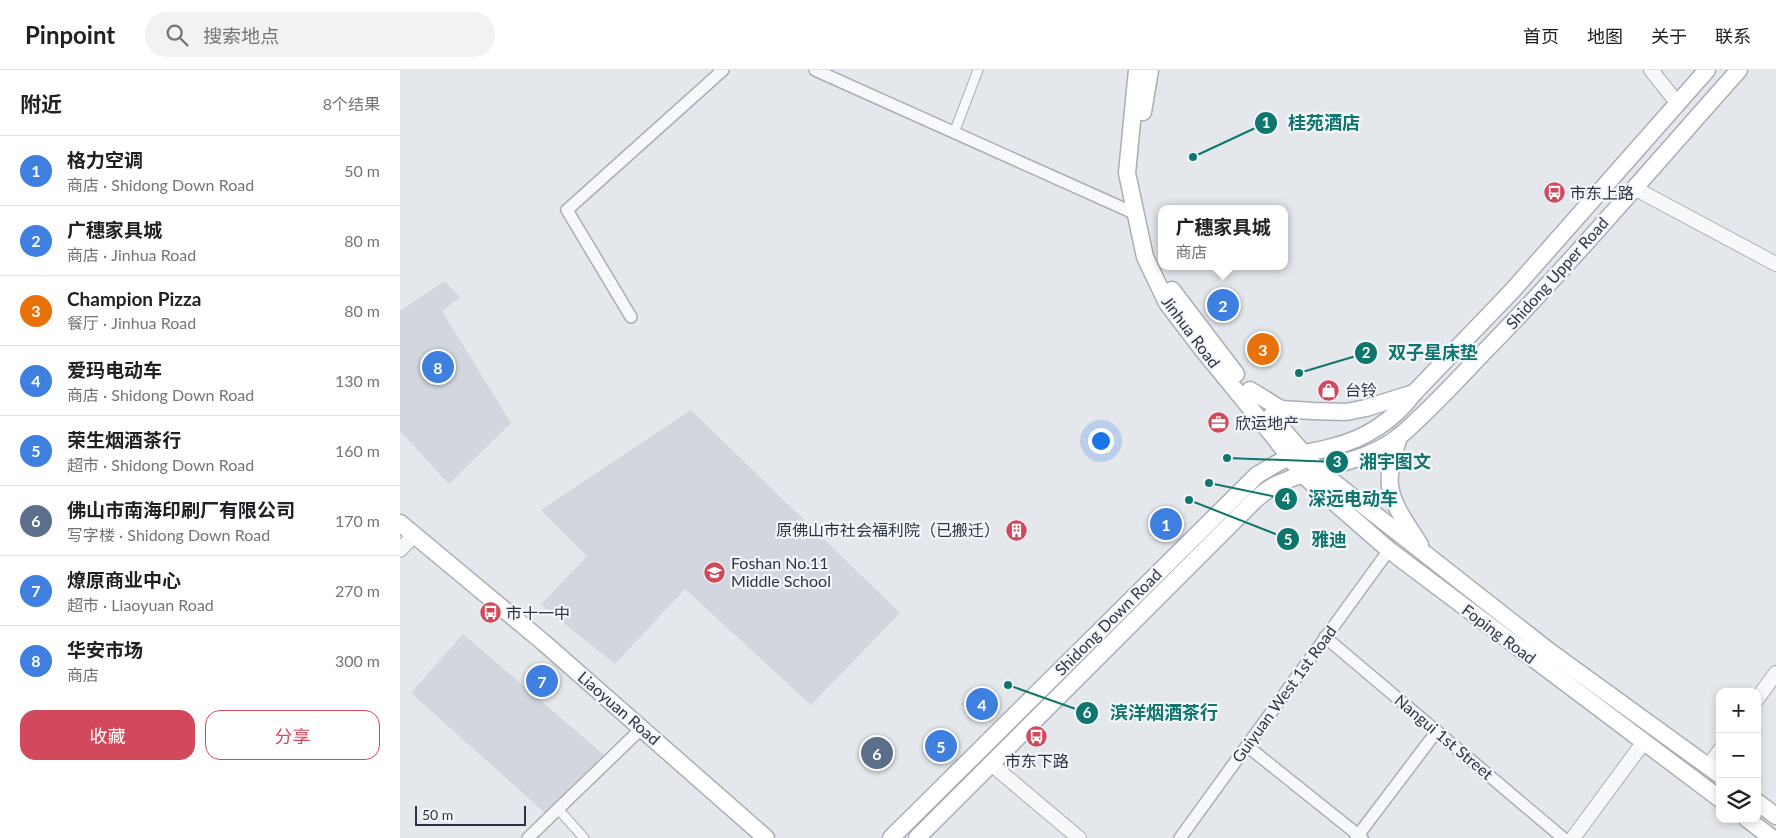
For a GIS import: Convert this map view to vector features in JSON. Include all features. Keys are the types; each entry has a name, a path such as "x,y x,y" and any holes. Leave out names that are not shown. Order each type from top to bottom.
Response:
{"main road":[{"name":"Jinhua Road","path":"1137,70 1127,173 1145,257 1167,303 1274,437 1295,456"},
{"name":"Jinhua Road","path":"1150,70 1141,127 1138,177 1151,246 1158,261"},
{"name":"Shidong Upper Road","path":"1295,456 1334,447 1382,426 1404,407 1414,393 1512,291 1707,70"},
{"name":"Shidong Upper Road","path":"1310,472 1372,453 1399,436 1428,409 1528,307 1739,70"},
{"name":"Jinhua Road","path":"1163,270 1175,296 1250,390 1295,456"},
{"path":"1250,390 1281,409 1313,412 1346,412 1374,406 1414,393"},
{"path":"1399,436 1391,468 1390,486 1394,501 1425,554"},
{"name":"Foping Road","path":"1295,456 1389,550 1716,796"},
{"name":"Shidong Down Road","path":"891,838 1243,487 1257,475 1295,456"},
{"name":"Foping Road","path":"1310,472 1425,554 1549,651 1714,771"},
{"name":"Shidong Down Road","path":"917,838 1254,501 1270,488 1310,472"},
{"name":"Liaoyuan Road","path":"400,523 536,636 766,838"},
{"path":"1761,805 1776,816"},
{"path":"1752,823 1772,838"}],"street":[{"path":"631,317 567,210 723,70"},
{"path":"815,70 1136,214"},
{"path":"954,133 978,70"},
{"path":"1651,70 1678,104"},
{"path":"1634,188 1776,264"},
{"path":"400,550 414,535"},
{"name":"Guiyuan West 1st Road","path":"1180,838 1389,550"},
{"name":"Nangui 1st Street","path":"1325,637 1563,838"},
{"path":"1761,693 1776,673"},
{"path":"528,838 642,728"},
{"path":"1247,746 1359,837 1436,731"},
{"path":"1573,838 1643,743"},
{"path":"991,764 1079,838"},
{"path":"558,809 584,838"}],"shaded area":[{"path":"445,281 460,297 442,311 511,423 449,484 400,431 400,311"},
{"name":"Foshan No.11 Middle School","path":"691,410 900,613 811,705 685,589 615,664 541,605 587,556 541,510"},
{"path":"463,634 604,755 545,813 411,693"}],"place":[{"name":"桂苑酒店","path":"1193,157"},
{"name":"市东上路","path":"1554,193"},
{"name":"广穗家具城","path":"1223,305"},
{"name":"Champion Pizza","path":"1263,349"},
{"name":"华安市场","path":"438,367"},
{"name":"双子星床垫","path":"1299,373"},
{"name":"台铃","path":"1329,390"},
{"name":"欣运地产","path":"1219,423"},
{"name":"湘宇图文","path":"1227,458"},
{"name":"深远电动车","path":"1209,483"},
{"name":"雅迪","path":"1189,500"},
{"name":"格力空调","path":"1166,524"},
{"name":"原佛山市社会福利院（已搬迁）","path":"1016,530"},
{"name":"Foshan No.11 Middle School","path":"715,572"},
{"name":"市十一中","path":"490,613"},
{"name":"燎原商业中心","path":"542,681"},
{"name":"滨洋烟酒茶行","path":"1008,685"},
{"name":"爱玛电动车","path":"982,704"},
{"name":"市东下路","path":"1037,737"},
{"name":"荣生烟酒茶行","path":"941,746"},
{"name":"佛山市南海印刷厂有限公司","path":"877,753"}]}
